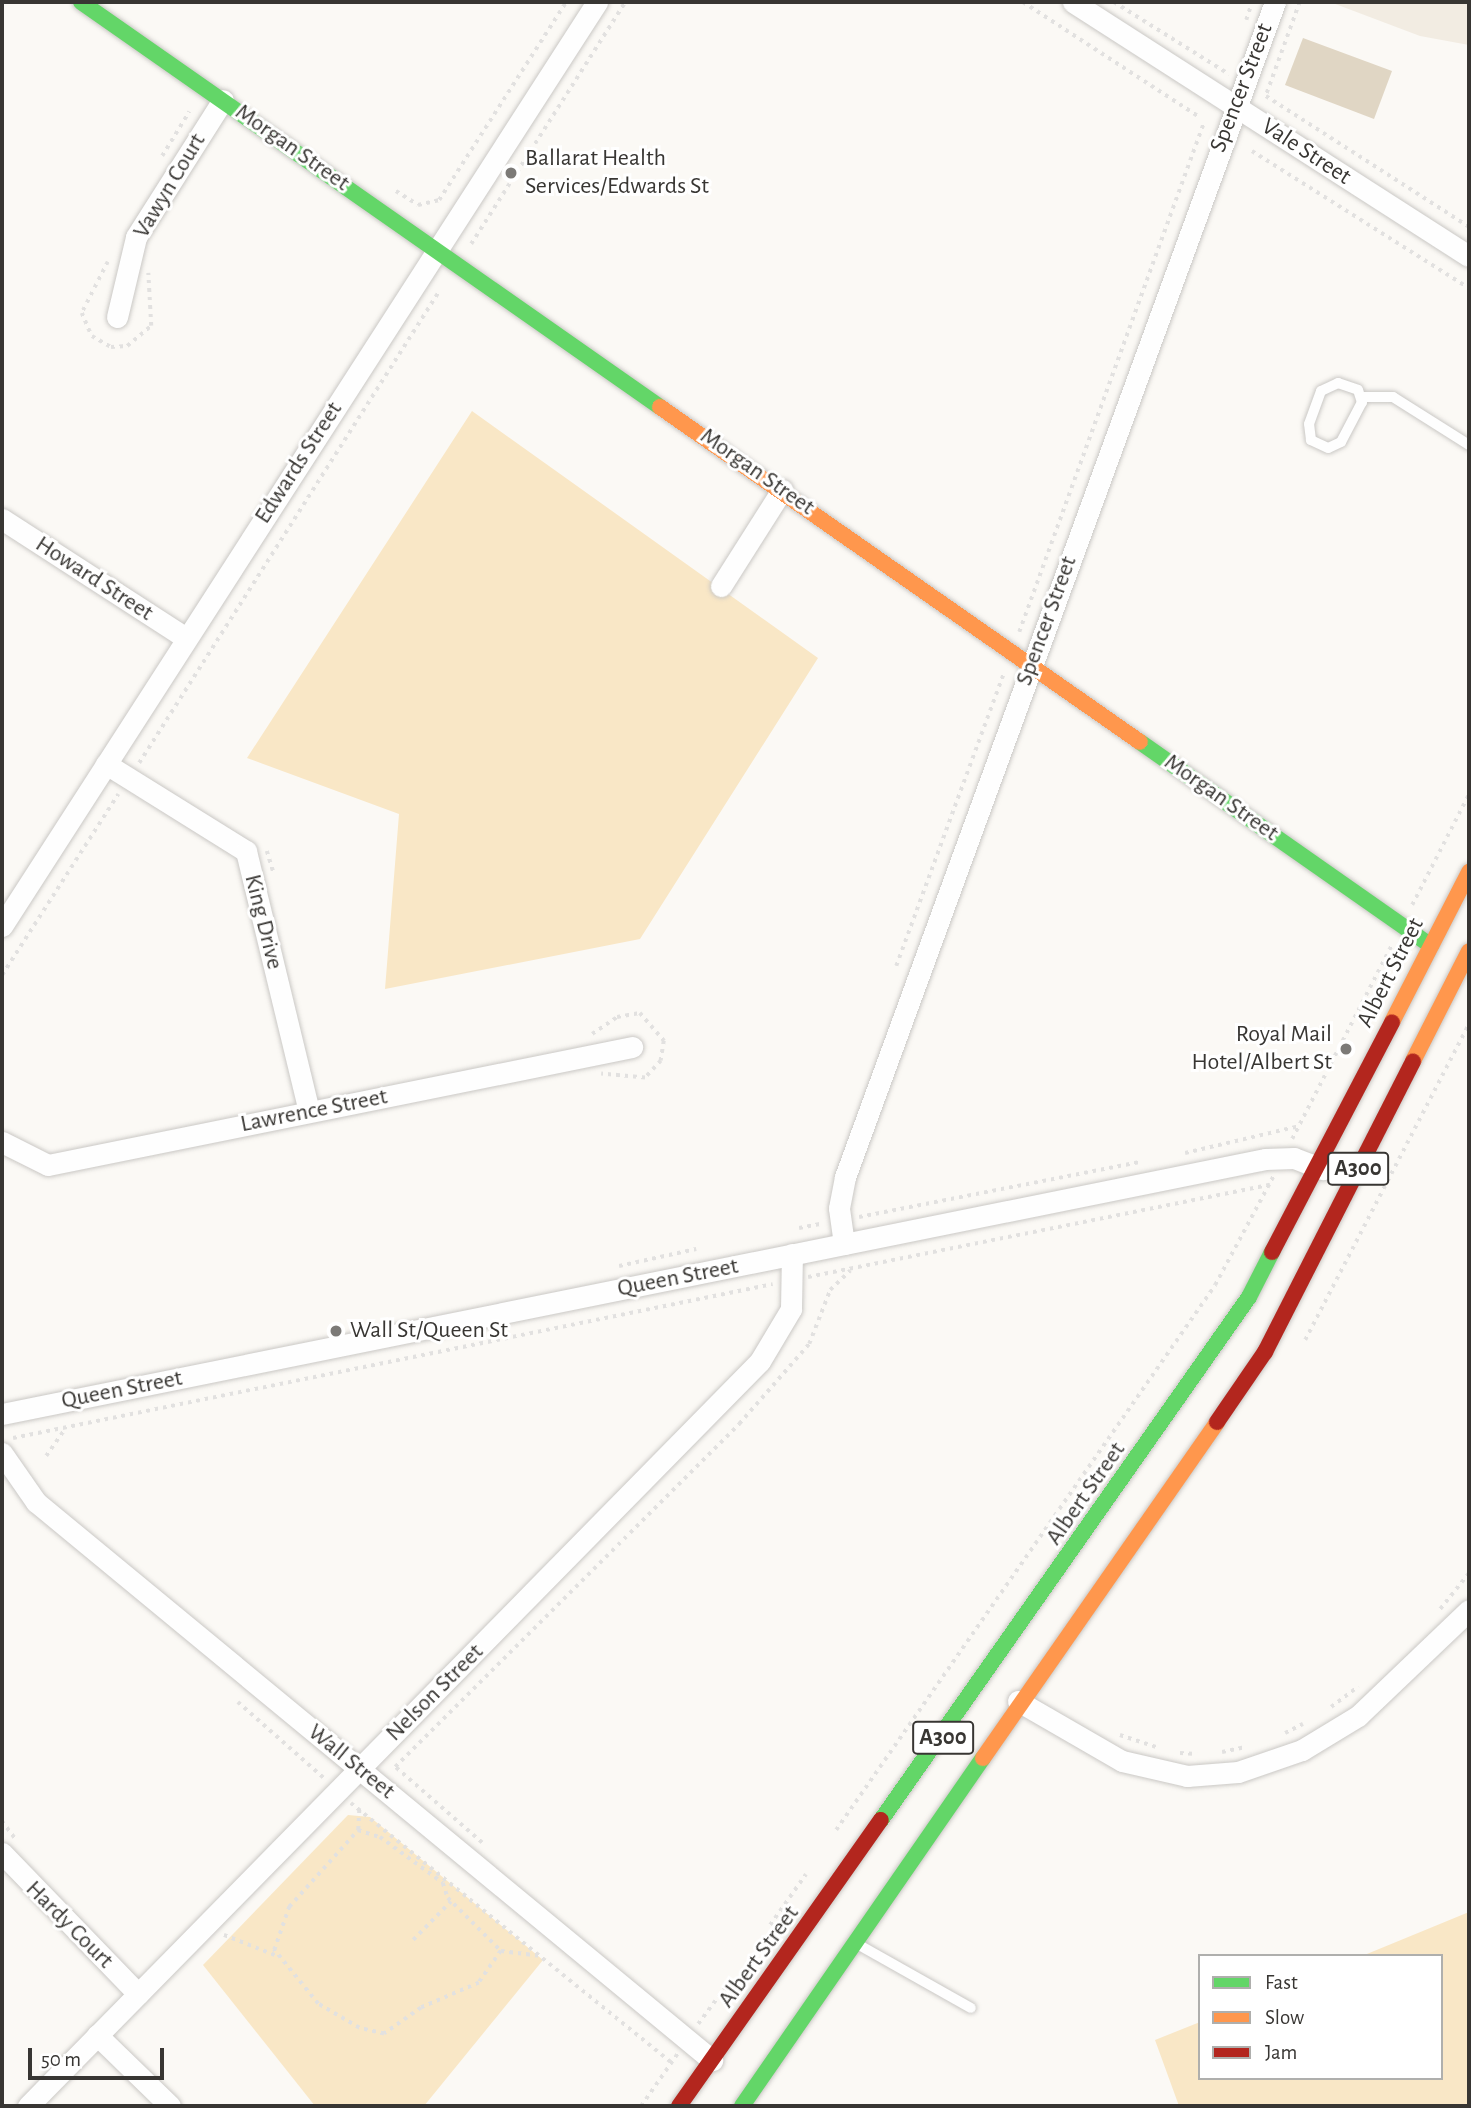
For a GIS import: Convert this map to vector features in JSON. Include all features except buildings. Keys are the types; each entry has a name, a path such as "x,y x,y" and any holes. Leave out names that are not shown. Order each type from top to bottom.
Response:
{"main road":[{"name":"Morgan Street","path":"81,2 437,248 1431,946"},
{"name":"Albert Street","path":"742,2106 853,1942 886,1856 1249,1297 1469,872"},
{"name":"Albert Street","path":"679,2106 712,2060 1018,1700 1251,1374 1296,1301 1351,1182 1467,961"}],"street":[{"name":"Edwards Street","path":"2,926 597,2"},
{"name":"Vale Street","path":"1073,2 1469,256"},
{"name":"Spencer Street","path":"844,1244 839,1220 843,1183 1234,106 1275,2"},
{"name":"Vawyn Court","path":"117,317 136,237 223,100"},
{"path":"721,586 782,490"},
{"name":"Howard Street","path":"2,519 186,638"},
{"name":"King Drive","path":"106,764 246,851 309,1112"},
{"name":"Lawrence Street","path":"2,1142 48,1166 632,1047"},
{"name":"Queen Street","path":"2,1414 1284,1157 1317,1166 1351,1182"},
{"name":"Nelson Street","path":"28,2106 760,1361 788,1318 795,1280 792,1255"},
{"name":"Wall Street","path":"2,1453 36,1502 712,2060"},
{"path":"1018,1700 1122,1761 1187,1776 1238,1772 1302,1750 1358,1716 1469,1610"},
{"name":"Hardy Court","path":"2,1853 138,1994"},
{"path":"97,2035 170,2106"}],"lane":[{"path":"1362,397 1337,446 1311,440 1309,424 1325,387 1346,385 1362,397 1393,397 1469,445"},
{"path":"853,1942 971,2008"}],"path":[{"path":"421,206 439,200 566,2"},
{"path":"478,249 470,243 625,2"},
{"path":"896,966 1202,120 1023,2"},
{"path":"1114,2 1229,75"},
{"path":"1300,2 1266,96 1469,227"},
{"path":"1252,151 1469,288"},
{"path":"119,347 143,338 151,326 148,266"},
{"path":"417,279 438,293"},
{"path":"138,762 438,293 449,290"},
{"path":"2,975 118,794 130,800"},
{"path":"834,1834 1215,1285 1270,1185 1469,794"},
{"path":"1180,1155 1299,1126"},
{"path":"799,1228 1152,1160"},
{"path":"2,1441 1270,1185"},
{"path":"619,1266 696,1249"},
{"path":"395,1767 739,1424 809,1344 830,1290 853,1269"},
{"path":"46,1455 68,1427"},
{"path":"1435,1615 1469,1573"},
{"path":"1327,1710 1365,1681"},
{"path":"238,1702 359,1810 671,2062"},
{"path":"1280,1736 1308,1722"},
{"path":"1108,1729 1163,1749"},
{"path":"1212,1753 1252,1745"},
{"path":"1174,1752 1202,1754"},
{"path":"275,1955 276,1932 289,1907 358,1830 359,1810"},
{"path":"358,1830 391,1844 443,1883 452,1901 501,1951 541,1956"},
{"path":"762,1937 811,1867"},
{"path":"413,1940 452,1901"},
{"path":"209,1922 228,1937 275,1955 318,2004 379,2034 479,1983 501,1951"},
{"path":"641,2106 731,1980"}],"shaded area":[{"path":"1330,2 1469,2 1469,45 1420,36"},
{"path":"472,411 818,658 640,939 385,989 399,814 247,758"},
{"path":"348,1815 370,1817 543,1960 424,2106 315,2106 203,1965"},
{"path":"1469,1912 1469,2106 1179,2106 1155,2040 1198,2023 1198,2080 1443,2080 1443,1954 1367,1954"}],"traffic: fast":[{"path":"81,2 660,407"},
{"path":"1140,742 1431,946"},
{"path":"881,1820 1249,1297 1272,1252"},
{"path":"742,2106 983,1758"}],"traffic: slow":[{"path":"660,407 1140,742"},
{"path":"1392,1022 1469,872"},
{"path":"1413,1061 1469,951"},
{"path":"983,1758 1217,1422"}],"traffic: jam":[{"path":"1272,1252 1392,1022"},
{"path":"1217,1422 1265,1352 1413,1061"},
{"path":"679,2106 881,1820"}],"place":[{"name":"Ballarat Health Services/Edwards St","path":"511,173"},
{"name":"Royal Mail Hotel/Albert St","path":"1346,1049"},
{"name":"Wall St/Queen St","path":"336,1331"}]}
